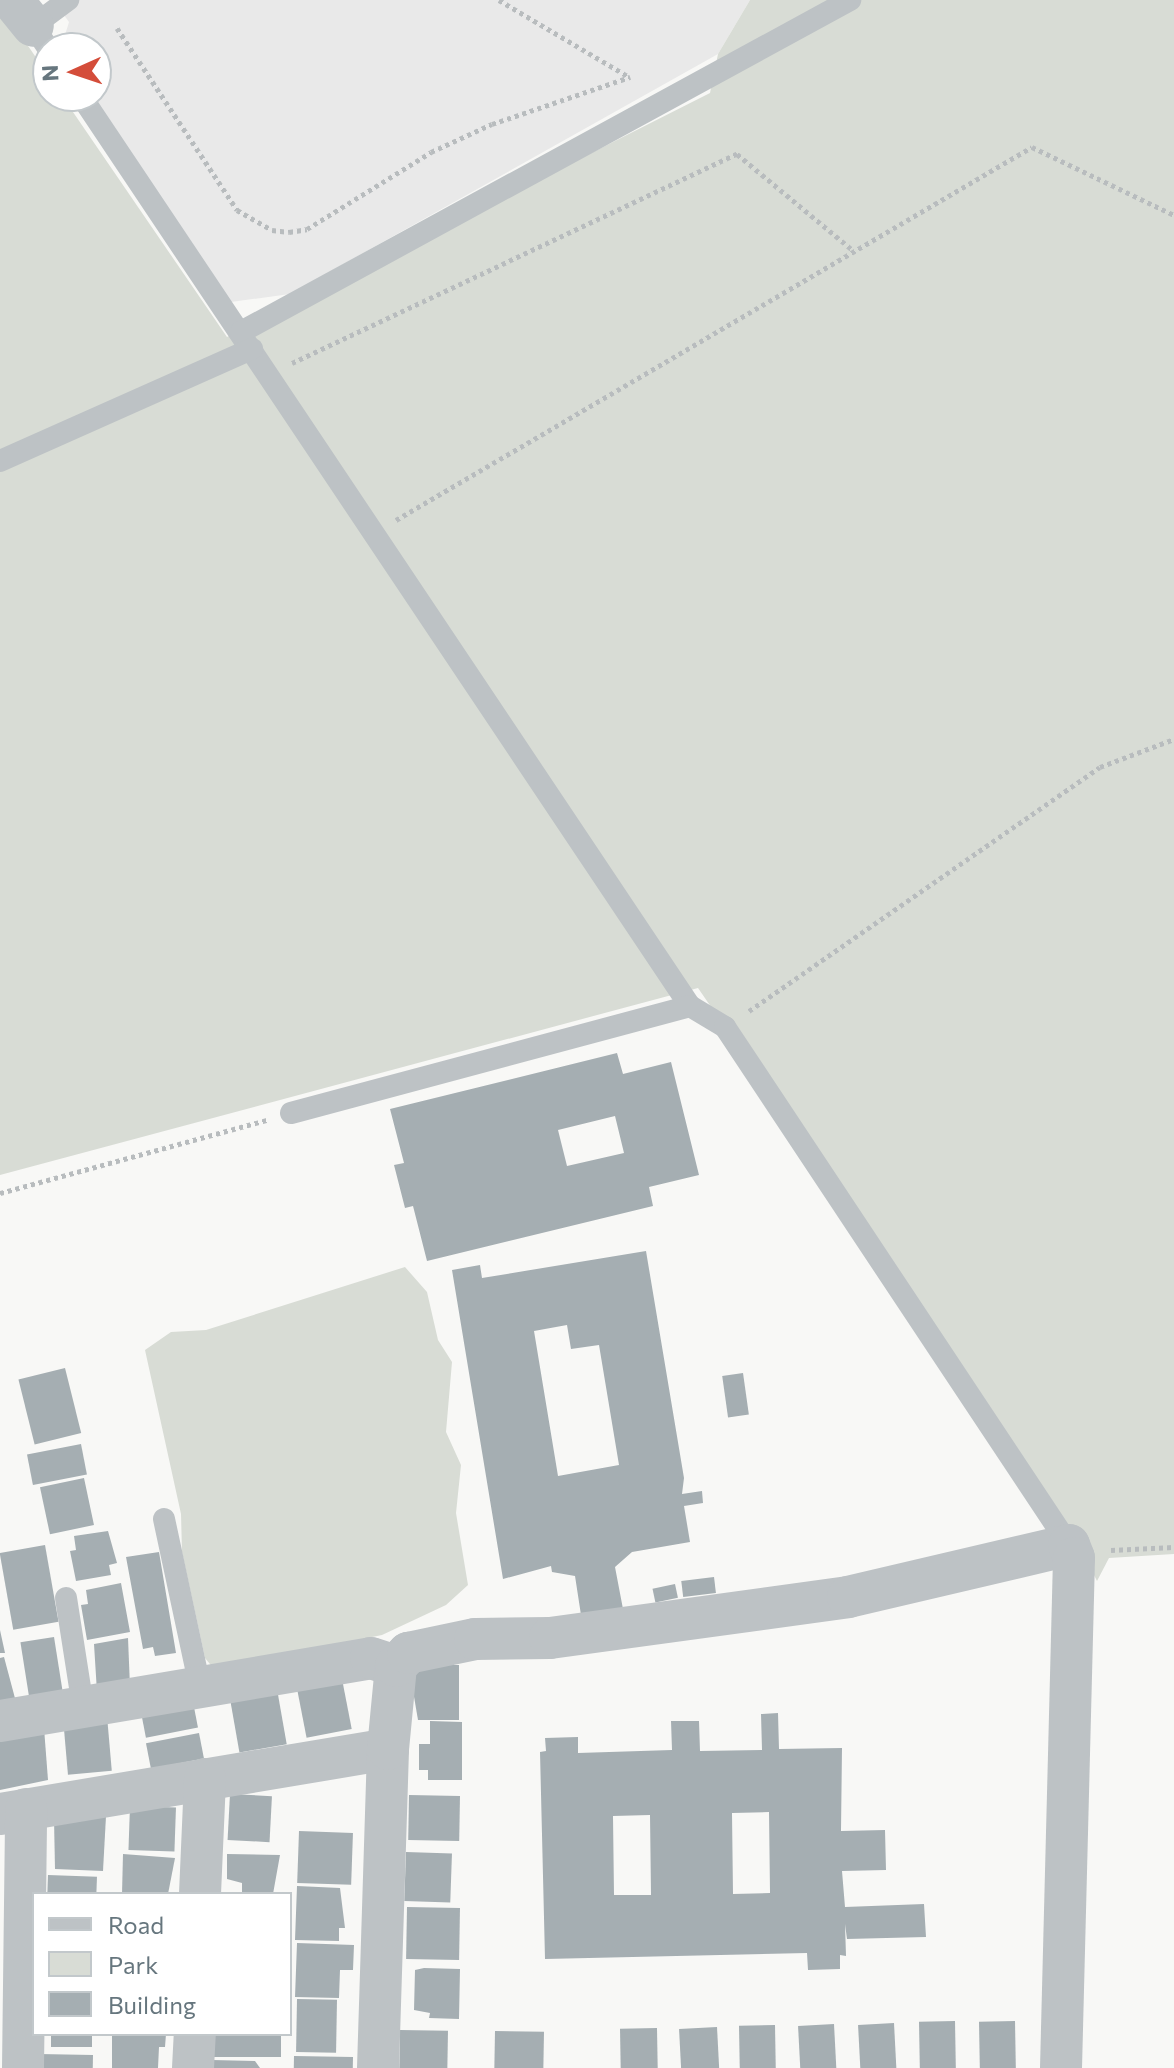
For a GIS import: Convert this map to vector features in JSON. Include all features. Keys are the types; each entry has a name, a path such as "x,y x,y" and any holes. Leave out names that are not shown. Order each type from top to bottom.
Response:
{"street":[{"path":"378,2068 388,1749 396,1666 416,1648 475,1639 550,1638 848,1597 1072,1552 1061,2068"},
{"path":"0,1721 371,1658 396,1666"},
{"path":"23,2068 13,1812 388,1749"},
{"path":"200,1892 205,1779"},
{"path":"193,2068 195,2036"}],"lane":[{"path":"31,25 68,0"},
{"path":"0,461 246,340 850,0"},
{"path":"92,112 690,1006 725,1027 1072,1552"},
{"path":"291,1113 690,1006"},
{"path":"164,1519 200,1687"},
{"path":"66,1598 83,1707"}],"path":[{"path":"117,28 237,210 255,223 289,232 307,229 431,152 492,124 630,77 499,0"},
{"path":"375,533 1032,147 1174,215"},
{"path":"269,374 737,154 854,251"},
{"path":"725,1027 1100,767 1174,739"},
{"path":"0,1193 291,1113"},
{"path":"1072,1552 1174,1547"}],"shaded area":[{"path":"53,0 750,0 718,54 290,294 231,302 103,112 112,112 112,32 66,32 69,22"}],"green space":[{"path":"750,0 1174,0 1174,1554 1109,1558 1097,1581 1070,1528 698,988 0,1175 0,5 32,52 32,112 73,112 227,337 710,93 718,54"},
{"path":"405,1267 427,1292 438,1340 452,1362 446,1432 461,1465 456,1513 468,1585 446,1605 382,1635 214,1669 205,1658 182,1552 181,1514 145,1350 171,1332 206,1330"}],"building":[{"path":"617,1053 623,1074 671,1062 699,1175 649,1187 653,1206 427,1261 413,1206 405,1208 394,1165 404,1163 390,1109","holes":["615,1116 624,1153 567,1166 558,1130"]},
{"path":"646,1251 684,1478 682,1494 702,1491 703,1503 684,1506 690,1542 632,1552 615,1567 623,1609 581,1615 575,1576 552,1572 551,1566 503,1579 452,1270 480,1265 482,1278","holes":["567,1325 571,1349 599,1345 619,1465 558,1476 534,1331"]},
{"path":"65,1368 81,1433 35,1445 18,1380"},
{"path":"743,1373 749,1415 728,1418 722,1376"},
{"path":"81,1444 87,1474 33,1485 27,1454"},
{"path":"84,1478 94,1525 50,1534 40,1487"},
{"path":"108,1531 117,1563 109,1565 111,1575 76,1581 70,1551 76,1550 74,1536"},
{"path":"45,1545 59,1622 13,1630 0,1553"},
{"path":"159,1552 176,1653 155,1656 153,1647 143,1649 126,1557"},
{"path":"714,1577 716,1593 683,1597 681,1581"},
{"path":"121,1583 130,1632 87,1640 81,1605 88,1604 86,1590"},
{"path":"675,1584 678,1598 655,1602 653,1589"},
{"path":"0,1630 5,1653 0,1653"},
{"path":"54,1637 63,1693 29,1699 20,1642"},
{"path":"128,1638 130,1687 97,1692 94,1644"},
{"path":"4,1657 16,1702 0,1705 0,1658"},
{"path":"425,1665 459,1665 459,1720 418,1720 411,1679"},
{"path":"342,1679 352,1729 307,1738 297,1688"},
{"path":"277,1689 287,1744 239,1752 230,1697"},
{"path":"193,1702 198,1728 146,1738 141,1712"},
{"path":"778,1713 779,1749 842,1748 841,1831 885,1830 886,1870 842,1871 845,1907 924,1904 926,1937 847,1939 845,1924 846,1956 840,1955 840,1969 808,1970 807,1953 545,1959 540,1752 546,1751 545,1738 578,1737 578,1753 672,1750 671,1721 699,1721 700,1751 762,1750 761,1714","holes":["769,1812 770,1893 733,1894 732,1813","650,1815 651,1895 614,1895 613,1816"]},
{"path":"107,1716 112,1771 68,1775 63,1720"},
{"path":"430,1721 462,1722 462,1780 428,1780 428,1770 419,1770 419,1744 430,1744"},
{"path":"44,1728 48,1780 0,1790 0,1733"},
{"path":"199,1733 204,1759 151,1769 146,1743"},
{"path":"230,1794 272,1796 270,1842 228,1840"},
{"path":"409,1795 460,1796 459,1841 408,1840"},
{"path":"130,1806 176,1808 174,1852 128,1850"},
{"path":"106,1816 103,1871 55,1869 54,1819"},
{"path":"299,1831 353,1833 351,1885 297,1883"},
{"path":"406,1852 452,1854 450,1903 404,1901"},
{"path":"123,1854 175,1858 168,1892 122,1892"},
{"path":"227,1854 280,1855 273,1892 242,1892 242,1883 227,1879"},
{"path":"48,1875 97,1877 96,1892 47,1892"},
{"path":"297,1886 340,1888 345,1928 339,1928 339,1941 295,1940"},
{"path":"407,1907 460,1908 459,1960 406,1959"},
{"path":"297,1943 354,1945 353,1970 340,1970 339,1998 295,1997"},
{"path":"460,1969 459,2019 429,2018 430,2013 414,2010 415,1970"},
{"path":"297,1999 337,2000 336,2053 296,2052"},
{"path":"955,2021 956,2068 920,2068 919,2022"},
{"path":"1015,2021 1016,2068 980,2068 979,2022"},
{"path":"894,2023 896,2068 860,2068 858,2025"},
{"path":"834,2024 836,2068 800,2068 798,2026"},
{"path":"775,2025 776,2068 740,2068 739,2026"},
{"path":"717,2027 719,2068 681,2068 679,2029"},
{"path":"657,2028 658,2068 621,2068 620,2029"},
{"path":"400,2030 448,2031 447,2068 399,2068"},
{"path":"495,2031 544,2032 543,2068 494,2068"},
{"path":"51,2036 92,2036 92,2047 51,2047"},
{"path":"112,2036 166,2036 165,2047 159,2047 158,2068 112,2068"},
{"path":"214,2036 281,2036 281,2057 214,2057"},
{"path":"39,2054 93,2055 93,2068 39,2068"},
{"path":"294,2056 353,2057 353,2068 294,2068"},
{"path":"212,2060 255,2061 260,2068 212,2068"}]}
